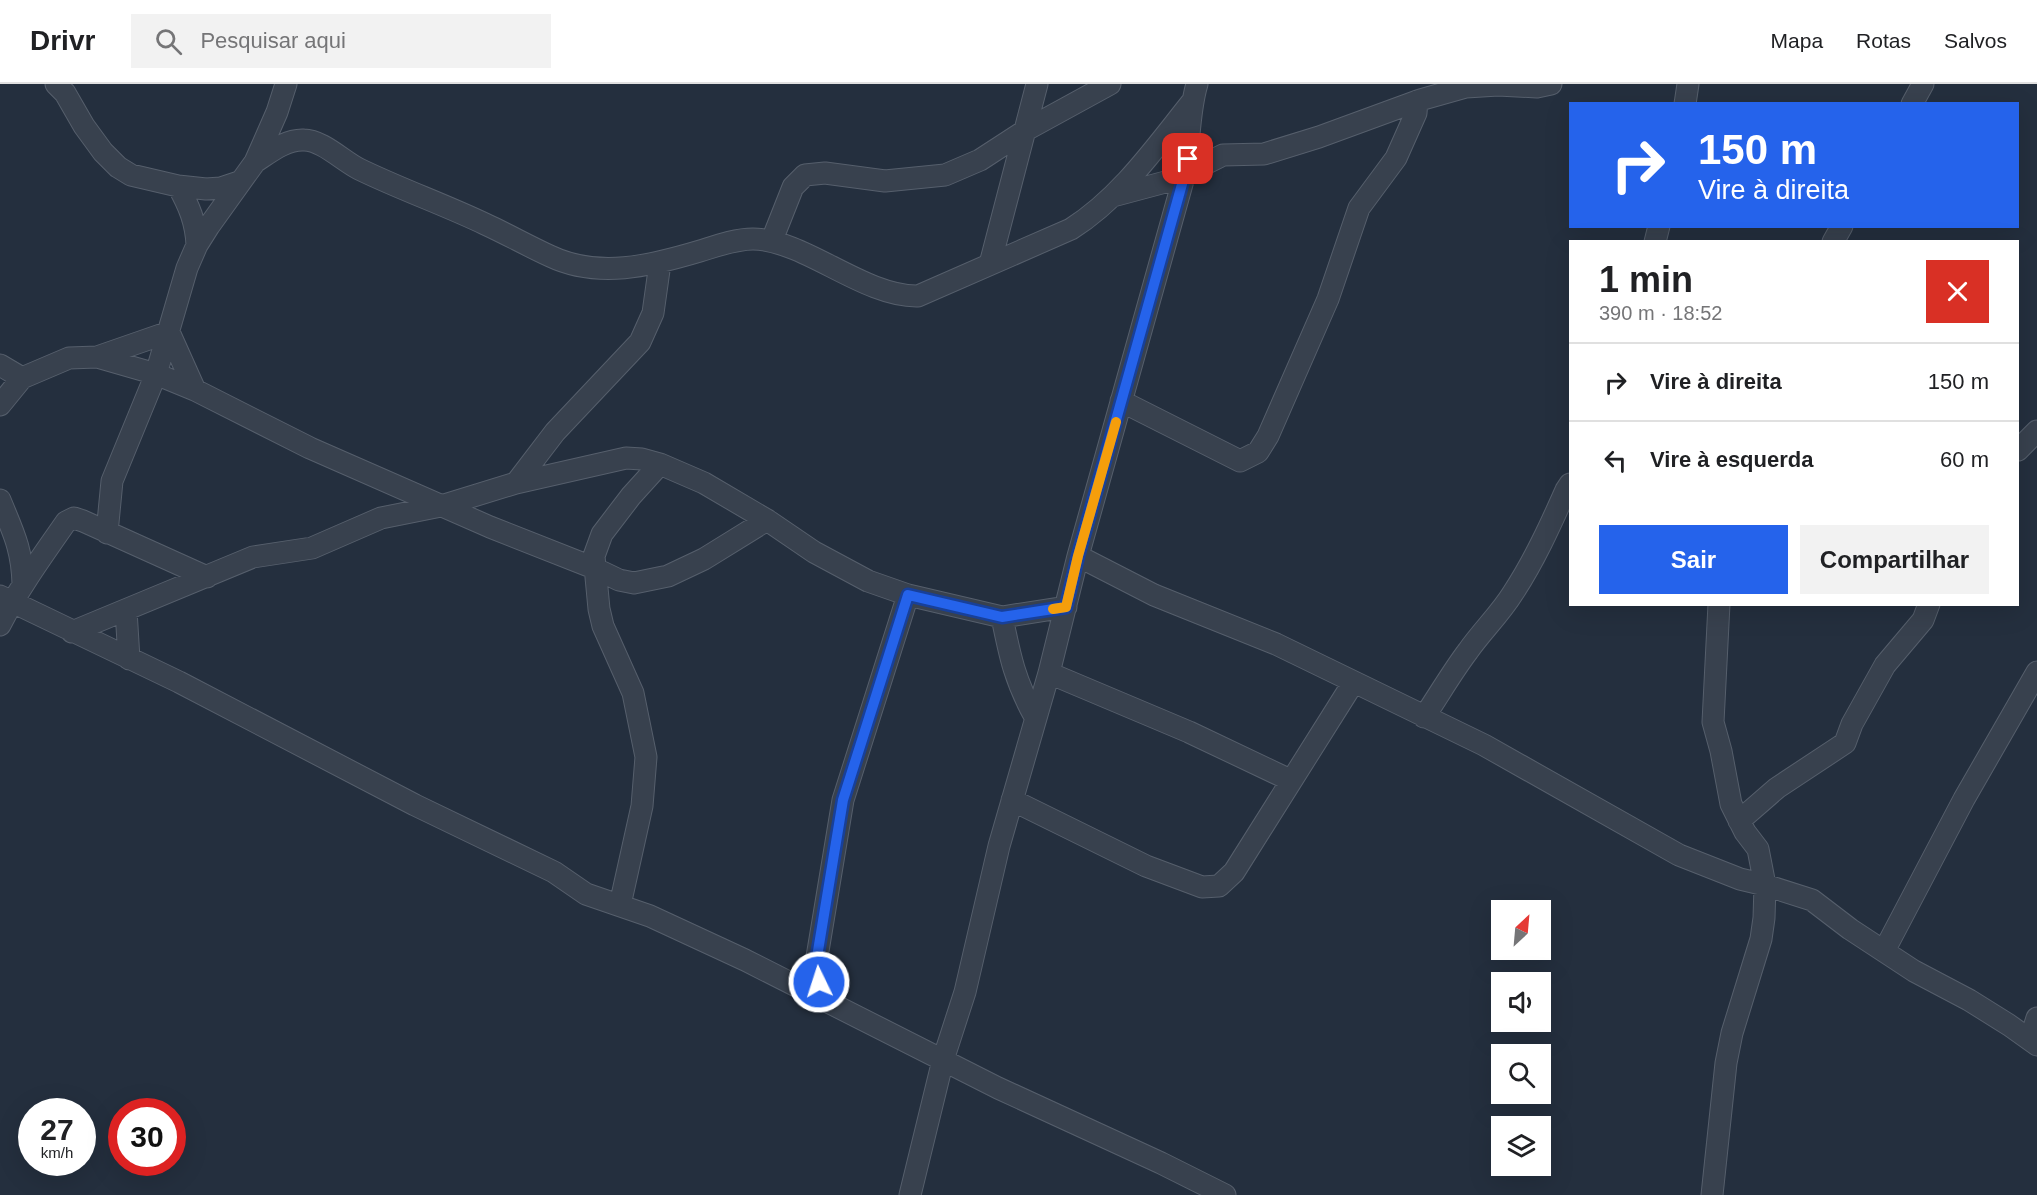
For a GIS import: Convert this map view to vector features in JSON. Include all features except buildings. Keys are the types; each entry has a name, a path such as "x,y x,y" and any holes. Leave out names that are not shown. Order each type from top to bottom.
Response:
{"street":[{"path":"56,84 65,93 84,126 104,152 118,167 131,175 178,186 206,189 239,182"},
{"path":"108,532 112,481 156,374 197,244 255,162 277,112 286,84"},
{"path":"990,264 1037,84"},
{"path":"772,240 793,187 805,175 825,173 885,182 945,175 980,160 1026,130 1110,84"},
{"path":"1121,401 1239,460 1258,453 1268,436 1328,299 1359,208 1396,158 1416,113 1419,100 1438,84"},
{"path":"1113,196 1184,177 1223,155 1264,154 1319,137 1419,100 1466,87 1498,85 1537,87 1551,84"},
{"path":"1685,102 1688,84"},
{"path":"1913,102 1923,84"},
{"path":"255,162 290,142 303,140 317,142 345,162 371,175 484,223 577,267 601,270 660,263 751,238 772,240 810,255 886,292 905,297 918,296 1071,229 1091,216 1113,196 1194,93"},
{"path":"910,1195 944,1060 965,992 986,898 1012,800 1049,673 1078,556 1184,177 1194,93"},
{"path":"178,186 197,228 197,244"},
{"path":"516,483 555,432 640,342 653,313 660,263"},
{"path":"0,405 22,378 69,358 97,357 169,332"},
{"path":"169,332 195,390"},
{"path":"97,357 156,374 195,390 310,448 490,527 619,580 634,583 668,576 704,559 767,520"},
{"path":"0,365 22,378"},
{"path":"2019,449 2037,431"},
{"path":"72,632 253,557 312,548 381,518 441,506 516,483 626,458 660,464 704,483 767,520 814,552 868,581 908,595 1002,617 1066,607"},
{"path":"620,905 642,806 646,758 633,693 603,626 594,556 602,534 631,496 660,464"},
{"path":"1424,717 1465,654 1491,624 1513,593 1546,537 1569,486"},
{"path":"0,500 18,542 23,564 0,625"},
{"path":"12,594 66,522 74,518 83,520 207,577"},
{"path":"1078,556 1154,595 1276,644 1484,745 1679,855 1740,879 1812,900 1914,971 1970,1000 2033,1042 2037,1018"},
{"path":"12,594 72,632 179,682 415,805 554,872 586,894 660,921 745,960 998,1088 1225,1195"},
{"path":"822,998 816,967 817,957 843,800 908,595"},
{"path":"1712,1195 1726,1063 1732,1033 1761,939 1765,885 1758,849 1744,832 1731,804 1713,722 1719,606"},
{"path":"1739,821 1777,788 1845,743 1852,724 1885,665 1923,620 1928,606"},
{"path":"126,610 129,659"},
{"path":"1002,617 1013,669 1035,717"},
{"path":"1049,673 1189,732 1290,780"},
{"path":"1012,800 1146,866 1202,887 1219,886 1234,872 1353,683"},
{"path":"1884,951 1964,800 2035,685"}],"slow traffic":[{"path":"1053,609 1066,607 1116,422"}],"route":[{"path":"819,982 817,957 843,800 908,595 1002,617 1066,607 1078,556 1188,159"}]}
